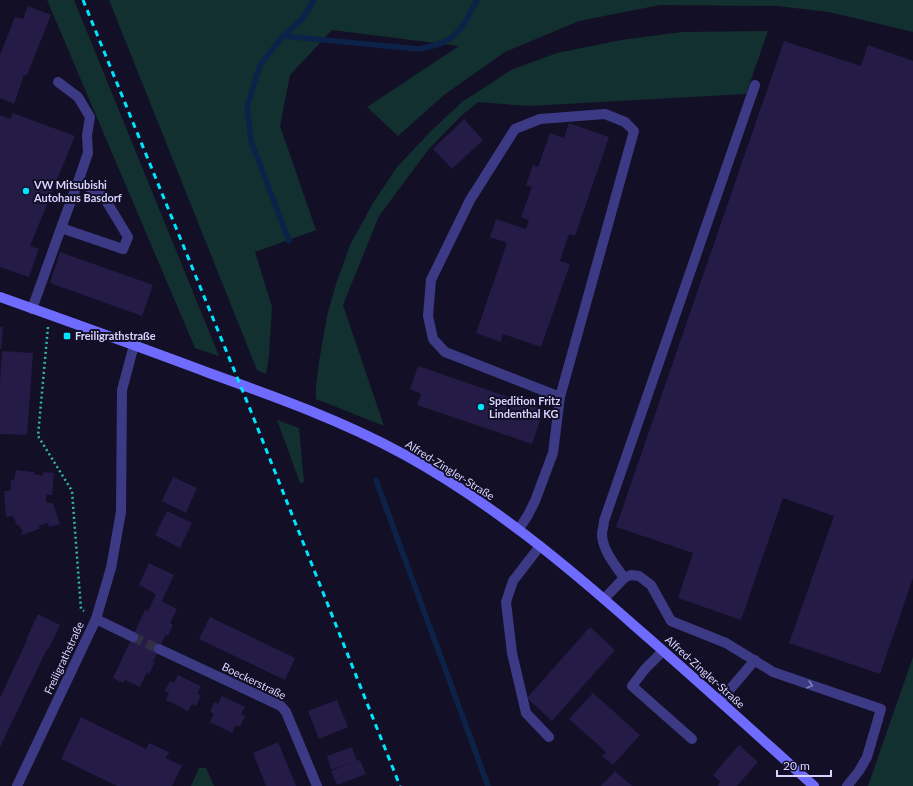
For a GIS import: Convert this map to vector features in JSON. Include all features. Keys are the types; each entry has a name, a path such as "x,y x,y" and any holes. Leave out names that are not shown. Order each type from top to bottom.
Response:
{"street":[{"path":"32,309 88,153 87,135 90,117 78,97 58,82"},
{"path":"624,578 608,554 603,543 602,535 604,521 755,85"},
{"path":"519,529 535,501 553,453 560,397 634,131 625,122 605,114 540,119 515,129 470,200 431,280 428,316 433,339 445,352 560,397"},
{"path":"61,228 123,249 128,237 102,194 78,182"},
{"name":"Alfred-Zingler-Straße","path":"0,297 312,411 405,456 448,481 519,529 604,599 814,786"},
{"name":"Freiligrathstraße","path":"17,786 96,620 111,568 121,512 122,390 134,345"},
{"path":"540,546 513,581 506,602 512,653 526,713 549,737"},
{"path":"604,599 624,578 631,575 639,576 651,585 671,621 726,643 773,672 881,709 867,757 859,771 847,786"},
{"path":"96,620 133,636"},
{"name":"Boeckerstraße","path":"159,649 281,706 286,712 317,786"},
{"path":"663,651 645,669 632,686 692,739"},
{"path":"720,701 755,660"}],"path":[{"path":"49,315 38,436 72,491 81,609 96,620"}],"green space":[{"path":"47,0 74,0 219,356 195,348"},
{"path":"109,0 913,0 913,32 829,12 777,6 660,5 579,21 505,52 444,95 398,136 367,107 459,46 332,30 290,75 280,126 316,230 255,252 272,307 269,356 266,374 257,370"},
{"path":"768,31 746,94 528,106 478,102 461,116 428,150 379,216 343,305 384,426 316,399 319,362 327,316 336,284 350,245 373,203 397,167 431,131 462,102 511,70 557,53 621,40 682,32"},
{"path":"277,420 299,428 304,482 300,483"},
{"path":"913,657 913,786 868,786"},
{"path":"199,768 206,768 214,786 191,786"}],"building":[{"path":"28,6 51,15 27,75 24,75 14,104 0,98 0,55 15,17 23,19"},
{"path":"784,41 861,66 868,45 913,61 913,578 880,674 789,643 834,516 783,498 741,620 678,598 693,553 616,527"},
{"name":"VW Mitsubishi Autohaus Basdorf","path":"13,113 75,136 30,246 39,249 29,277 0,267 0,115 10,119"},
{"path":"464,119 483,140 452,169 433,149"},
{"path":"569,123 609,137 575,236 569,234 560,261 570,264 541,347 503,334 501,342 476,333 507,243 490,237 496,219 526,229 529,220 521,217 532,187 526,185 533,165 538,167 550,133 564,138"},
{"path":"60,252 153,285 142,316 50,283"},
{"path":"0,327 3,327 1,349 0,349"},
{"path":"2,351 33,353 27,435 0,434 0,382"},
{"name":"Spedition Fritz Lindenthal KG","path":"418,366 544,409 532,444 417,405 421,394 410,389"},
{"path":"16,470 34,472 34,474 43,476 43,472 54,473 52,495 46,495 46,503 53,503 60,524 49,527 48,523 39,526 39,529 22,535 21,533 23,533 13,516 6,517 4,491 10,491 11,480 14,480"},
{"path":"173,477 197,488 186,513 162,501"},
{"path":"167,511 192,523 180,548 155,535"},
{"path":"149,563 174,575 162,601 177,609 170,623 173,625 168,636 166,634 153,662 155,662 149,674 147,672 140,687 125,680 123,683 113,678 145,610 148,611 156,594 139,585"},
{"path":"38,614 60,625 0,747 0,698"},
{"path":"210,617 295,658 285,680 199,639"},
{"path":"590,627 615,650 552,721 527,698"},
{"path":"178,675 201,686 197,694 201,695 196,706 192,704 188,711 166,700 169,693 165,691 170,681 174,683"},
{"path":"593,693 640,735 613,765 602,756 606,752 569,719"},
{"path":"222,696 245,707 241,714 245,716 240,727 236,725 232,733 210,722 214,714 210,712 214,702 218,704"},
{"path":"337,700 348,727 319,739 308,711"},
{"path":"81,717 146,749 149,743 169,752 166,758 182,766 172,786 117,786 61,759"},
{"path":"278,742 296,786 266,786 253,753"},
{"path":"739,745 758,762 737,786 718,786 720,781 713,775"},
{"path":"352,747 357,761 360,760 366,774 337,785 331,771 353,762 331,770 327,756"},
{"path":"615,771 632,786 601,786"}],"waterway":[{"path":"289,241 251,141 247,107 260,65 283,36 303,18 314,0"},
{"path":"283,36 418,49 441,43 449,39 461,28 477,0"},
{"path":"376,480 488,786"}],"tunnel":[{"path":"133,637 159,649"}],"railway":[{"path":"83,0 250,409 400,786"}],"place":[{"name":"VW Mitsubishi Autohaus Basdorf","path":"26,191"},
{"name":"Freiligrathstraße","path":"67,336"},
{"name":"Spedition Fritz Lindenthal KG","path":"481,407"}]}
